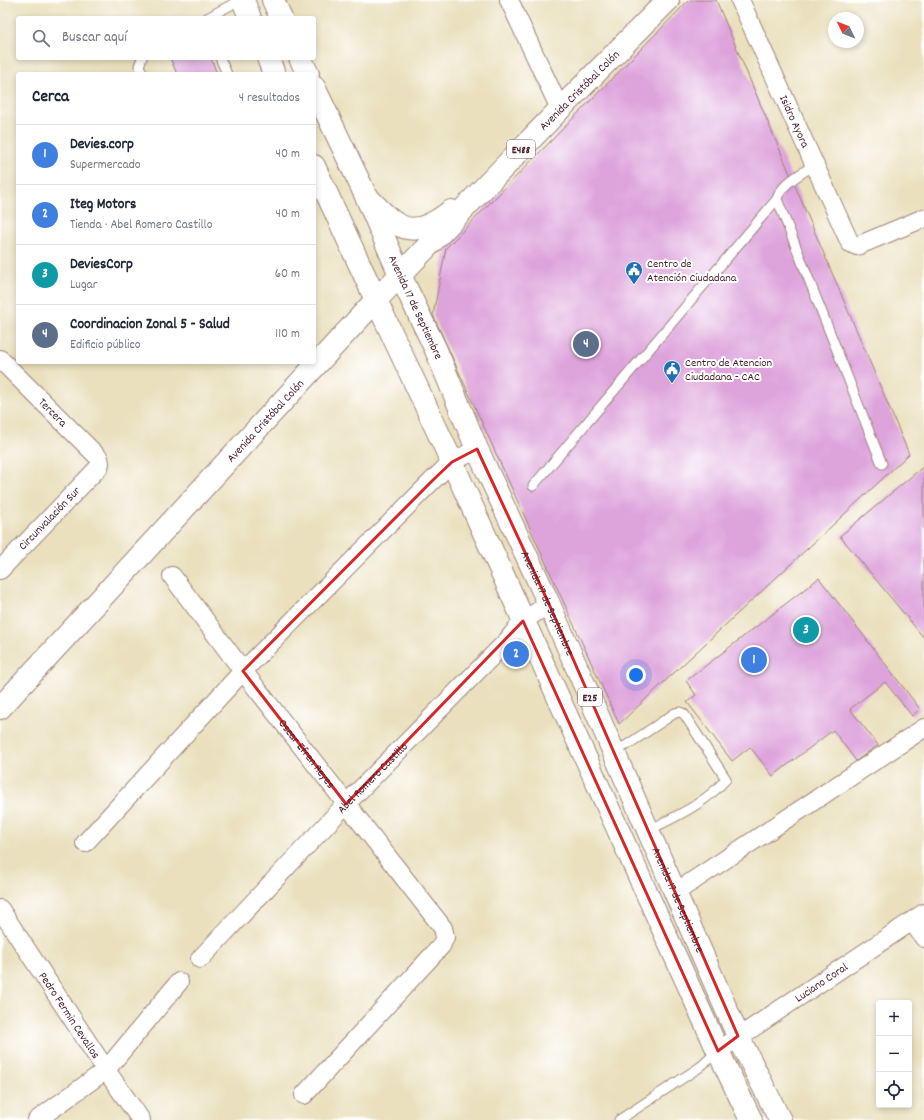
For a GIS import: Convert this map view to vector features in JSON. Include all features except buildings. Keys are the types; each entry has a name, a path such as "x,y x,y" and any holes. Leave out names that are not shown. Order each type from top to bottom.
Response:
{"main road":[{"path":"241,0 249,16"},
{"path":"273,0 280,16"},
{"name":"Avenida Cristóbal Colón","path":"0,708 376,300 560,109 668,0"},
{"path":"269,60 273,72"},
{"path":"301,60 307,72"},
{"name":"Avenida 17 de Septiembre","path":"316,91 366,196 400,275 436,350 477,449 550,604 738,1036 780,1120"},
{"name":"E25","path":"316,171 452,462 523,621 611,811 718,1051 751,1120"},
{"path":"366,196 391,221 404,228 421,228 441,219 488,183"}],"street":[{"path":"509,0 560,109"},
{"name":"Isidro Ayora","path":"740,0 850,243 857,246 924,218"},
{"name":"Tercera","path":"0,359 99,458 99,467"},
{"path":"85,843 243,671 452,462 477,449"},
{"name":"Circunvalación Sur","path":"0,570 99,467"},
{"name":"Oscar Efren Reyes","path":"172,576 243,671 443,928 445,937 441,946 304,1096"},
{"name":"Abel Romero Castillo","path":"200,959 346,804 507,641 523,621 550,604"},
{"path":"676,892 924,728"},
{"name":"Pedro Fermin Cevallos","path":"0,909 106,1070 141,1120"},
{"path":"918,917 924,938"},
{"name":"Luciano Coral","path":"718,1051 738,1036 918,917"},
{"path":"37,1120 106,1070 179,982"}],"lane":[{"path":"211,16 241,0"},
{"path":"141,60 139,66 142,72"},
{"path":"221,60 226,72"},
{"path":"533,486 777,199 778,194 784,186 814,165"},
{"path":"777,199 882,464"},
{"path":"614,751 627,745 675,713 680,712 684,714 726,779 717,790 704,800 649,830"},
{"path":"619,1120 700,1067 718,1051"}],"highlighted area":[{"path":"477,449 549,604 738,1036 718,1051 523,621 346,804 243,671 433,480 452,462"}],"place":[{"name":"Centro de Atención Ciudadana","path":"634,285"},
{"name":"Coordinacion Zonal 5 - Salud","path":"586,344"},
{"name":"Centro de Atencion Ciudadana - CAC","path":"672,384"},
{"name":"DeviesCorp","path":"806,630"},
{"name":"Iteg Motors","path":"516,654"},
{"name":"Devies.corp","path":"754,660"}]}
